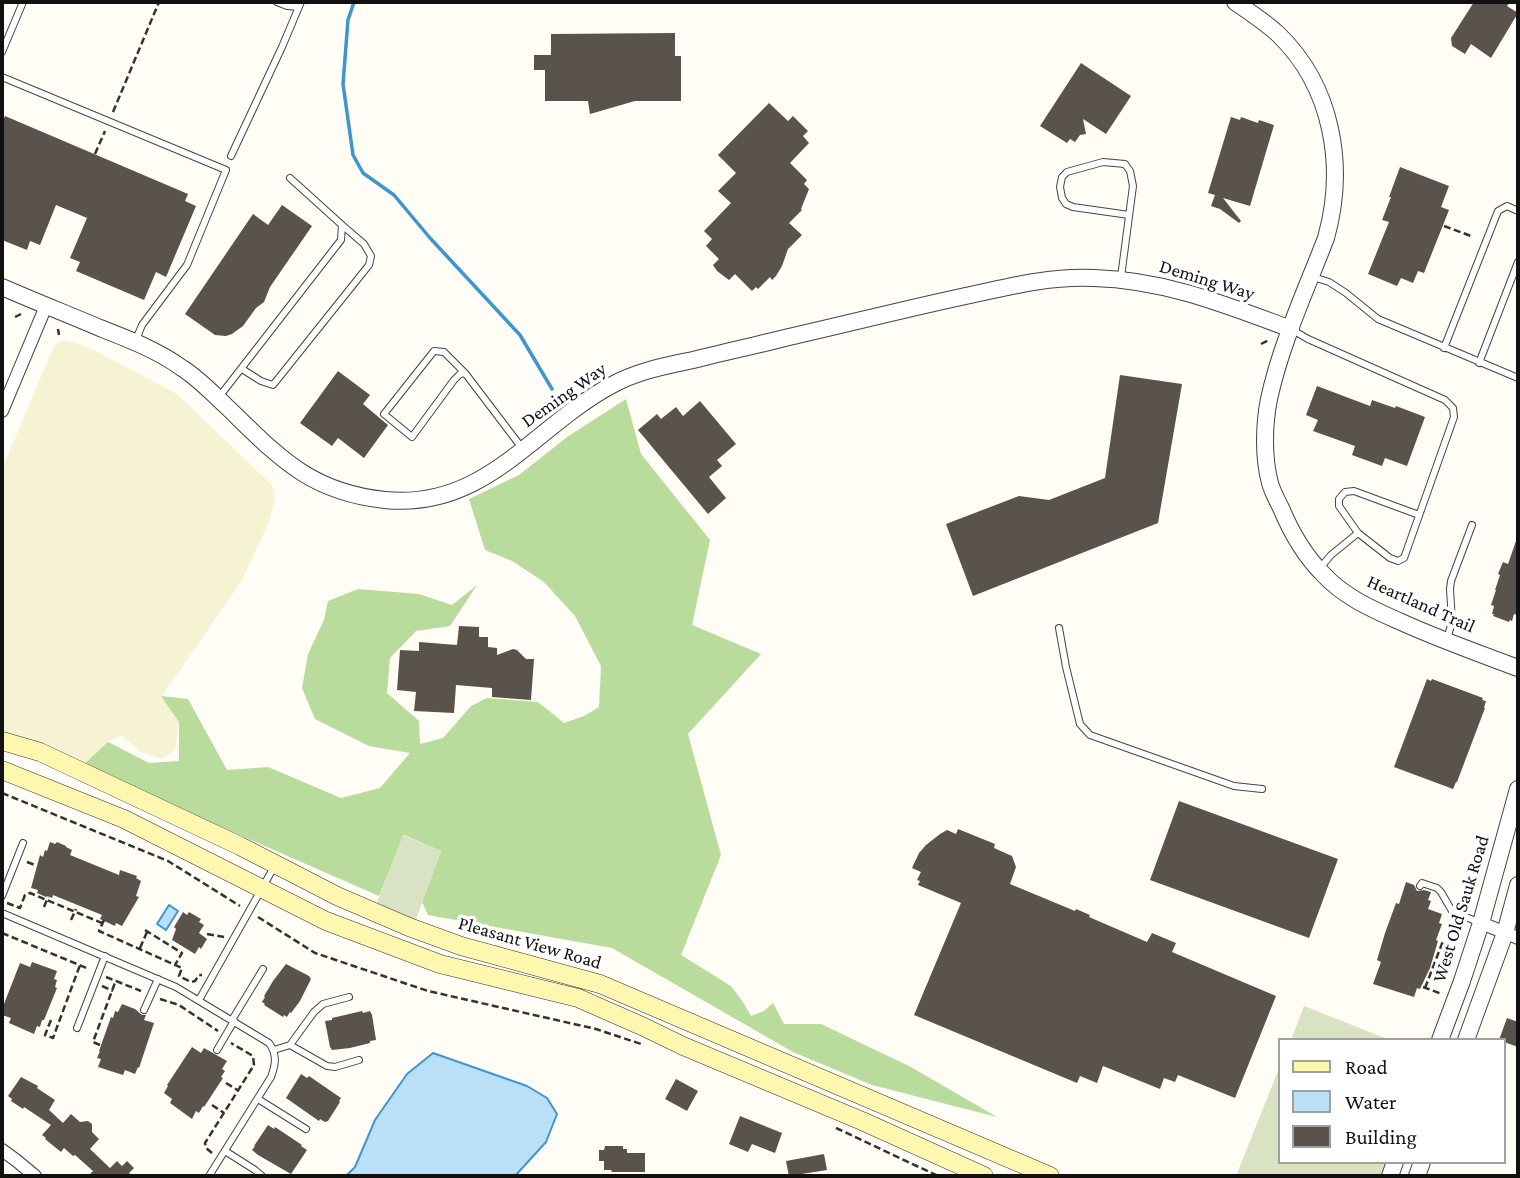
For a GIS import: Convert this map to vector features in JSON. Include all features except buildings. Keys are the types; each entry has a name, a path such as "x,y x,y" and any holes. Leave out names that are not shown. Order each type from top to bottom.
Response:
{"main road":[{"name":"Pleasant View Road","path":"2,741 40,752 240,846 337,896 409,927 461,946 600,984 1050,1176"},
{"name":"Pleasant View Road","path":"2,770 124,819 326,921 440,964 578,998 683,1046 862,1121 974,1174"}],"street":[{"name":"Heartland Trail","path":"1235,2 1272,29 1295,55 1315,89 1332,135 1335,155 1332,218 1291,329 1268,402 1266,430 1270,484 1302,549 1340,590 1366,606 1518,668"},
{"name":"Deming Way","path":"2,287 135,342 185,369 274,451 299,471 323,485 366,498 405,501 451,492 486,477 589,398 629,376 1030,282 1072,278 1121,279 1204,297 1291,329"},
{"path":"2,411 46,306"},
{"name":"West Old Sauk Road","path":"1441,1038 1480,923 1518,789"},
{"path":"1467,1038 1512,936 1518,885"},
{"path":"1480,923 1512,936"},
{"path":"974,1174 979,1147"},
{"path":"2,1150 35,1176"}],"lane":[{"path":"2,52 23,2"},
{"path":"277,2 287,6 300,4"},
{"path":"231,156 300,4"},
{"path":"2,77 226,170 187,265 142,325 135,342"},
{"path":"1121,279 1133,186 1130,171 1125,164 1103,162 1067,172 1062,177 1060,187 1066,204 1129,215"},
{"path":"242,369 261,382 273,385 369,265 371,256 363,244 290,178"},
{"path":"1444,348 1498,211 1507,206 1518,211"},
{"path":"218,398 341,240 342,225"},
{"path":"1479,363 1518,262"},
{"path":"1311,276 1329,282 1378,319 1518,378"},
{"path":"1291,329 1445,400 1453,408 1454,417 1404,558 1398,561 1390,558 1358,533 1339,506 1339,499 1345,492 1354,491 1419,515"},
{"path":"465,373 460,373 454,380 412,437 384,414 434,351 444,352 465,373 524,450"},
{"path":"1447,641 1452,622 1451,581 1472,525"},
{"path":"1318,569 1358,533"},
{"path":"1059,628 1080,724 1090,735 1234,786 1262,789"},
{"path":"2,896 23,843"},
{"path":"199,1000 275,865"},
{"path":"1420,886 1422,883 1437,888 1452,911 1480,923"},
{"path":"2,914 158,979 269,1042 274,1050 275,1065 271,1077 209,1176"},
{"path":"77,1028 105,956"},
{"path":"217,1050 263,970"},
{"path":"144,1010 158,979"},
{"path":"274,1050 290,1045 323,1004 349,998"},
{"path":"290,1045 327,1066 335,1067 359,1060"},
{"path":"258,1099 306,1129"},
{"path":"225,1151 262,1176"}],"path":[{"path":"95,154 159,2"},
{"path":"1444,226 1471,236"},
{"path":"15,317 21,314"},
{"path":"58,330 59,335"},
{"path":"1261,344 1269,340"},
{"path":"2,793 168,861 242,907"},
{"path":"24,860 35,865"},
{"path":"7,903 20,908 27,893 103,922 99,931 182,968 179,976 191,982 202,976 207,967"},
{"path":"44,907 47,899"},
{"path":"71,920 75,910"},
{"path":"256,916 315,953 403,983 596,1029 649,1048"},
{"path":"140,948 146,931 182,953 175,965"},
{"path":"2,933 91,970"},
{"path":"208,934 224,937"},
{"path":"1442,994 1424,987 1443,941"},
{"path":"51,1020 45,1035 53,1038 80,965"},
{"path":"113,991 102,987 106,976 179,1005 253,1056 255,1060 252,1071 205,1143 206,1148 215,1155"},
{"path":"100,1045 93,1042 116,981"},
{"path":"226,1083 239,1091"},
{"path":"212,1105 224,1113"},
{"path":"826,1123 938,1176"}],"shaded area":[{"path":"65,340 90,348 177,394 272,485 275,498 269,522 242,580 162,696 179,722 175,749 162,759 140,752 122,735 108,742 82,766 2,733 2,469 55,344"}],"green space":[{"path":"626,399 641,454 710,540 692,625 761,654 688,734 721,855 681,955 731,986 751,1016 764,1011 773,1003 784,1024 821,1024 911,1067 997,1117 872,1085 793,1052 612,948 428,915 422,902 441,851 404,835 379,896 82,766 108,742 149,763 179,761 179,722 161,696 188,699 227,770 268,767 341,798 380,788 410,753 369,746 315,719 302,688 308,654 324,620 328,601 358,589 419,594 452,605 477,585 450,626 416,631 390,658 387,693 419,721 420,744 443,738 471,706 487,698 538,702 564,723 599,707 601,666 575,616 544,582 512,561 485,550 469,499 519,475 567,437"},
{"path":"403,835 441,851 415,922 376,905"},
{"path":"1304,1006 1385,1038 1292,1038"},
{"path":"1278,1071 1278,1164 1394,1164 1390,1176 1236,1176"}],"water":[{"path":"169,905 178,911 166,930 157,924"},
{"path":"433,1053 527,1086 547,1098 557,1114 546,1142 515,1176 346,1176 355,1167 375,1120 407,1074"}],"waterway":[{"path":"354,2 348,20 343,84 353,155 363,173 394,195 520,335 552,389"}]}
